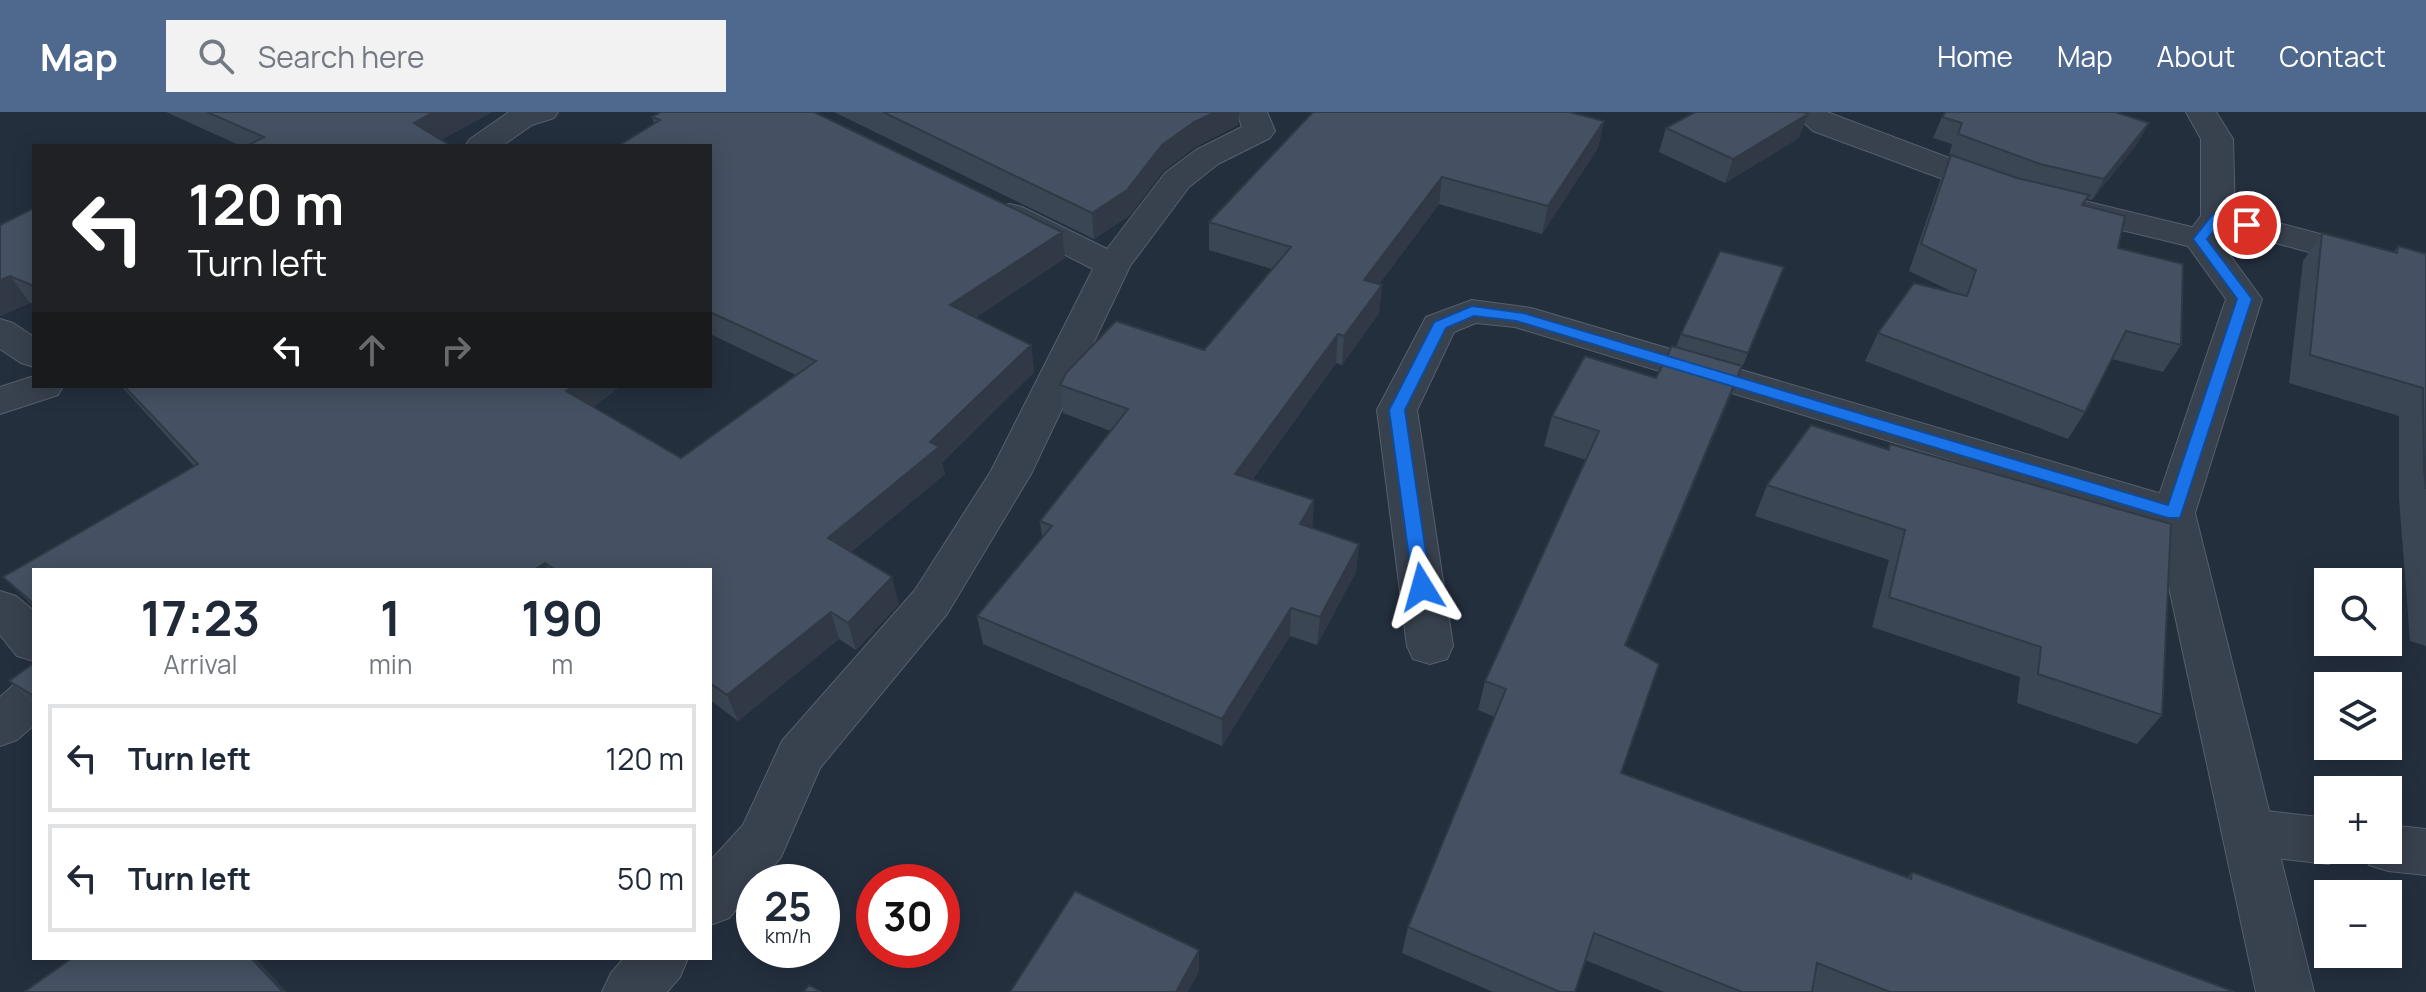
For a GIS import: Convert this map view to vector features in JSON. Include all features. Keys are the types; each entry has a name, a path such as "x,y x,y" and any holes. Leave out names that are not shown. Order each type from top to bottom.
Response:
{"street":[{"path":"484,144 521,118 543,112"},
{"path":"712,898 762,841 800,756 931,602 1010,474 1113,265 1177,180 1207,157 1259,131 1252,112"},
{"path":"1807,112 1824,124 2017,195 2209,228 2426,273"},
{"path":"2201,112 2217,139 2209,228 2244,299 2174,513 2285,992"},
{"path":"986,202 1113,265"},
{"path":"1430,646 1397,410 1439,325 1472,311 1518,316 2174,513"},
{"path":"0,331 32,354"},
{"path":"0,401 38,388"},
{"path":"0,608 32,640"},
{"path":"0,726 32,698"},
{"path":"2249,832 2314,839"},
{"path":"2402,849 2426,852"},
{"path":"631,992 658,960"}],"building":[{"path":"207,112 434,112 414,123 448,144 251,144 264,137"},
{"path":"661,112 814,112 1062,232 950,305 1031,345 930,442 939,447 828,538 892,577 848,623 831,612 727,695 712,684 712,568 552,568 545,563 537,568 32,568 32,602 3,577 198,464 126,388 570,388 566,391 681,458 816,361 712,313 712,144 621,144 660,120 652,117"},
{"path":"883,112 1215,112 1194,122 1162,145 1127,190 1092,213"},
{"path":"1313,112 1569,112 1604,121 1548,206 1442,177 1364,280 1382,285 1344,336 1338,334 1235,474 1314,500 1300,524 1359,544 1320,617 1291,608 1222,719 977,616 1052,526 1040,521 1128,409 1060,385 1066,373 1116,321 1204,350 1291,247 1209,222"},
{"path":"1695,112 1808,114 1733,159 1666,128"},
{"path":"1946,112 2115,112 2149,123 2104,179 2040,164 1958,134 1962,123 1942,117"},
{"path":"1951,155 2017,178 2089,195 2082,205 2125,216 2118,248 2183,264 2181,345 2126,331 2085,412 1878,333 1914,283 1967,296 1976,270 1921,244"},
{"path":"32,209 32,285 10,276 0,280 0,225"},
{"path":"2322,233 2397,253 2398,246 2426,254 2426,489 2423,388 2310,355"},
{"path":"1720,251 1784,267 1748,353 1681,334"},
{"path":"1672,346 1742,366 1625,645 1659,664 1621,773 1911,879 1912,872 2235,992 1890,992 1817,963 1812,992 1742,992 1594,933 1575,992 1560,992 1408,927 1506,689 1485,681 1599,431 1552,416 1585,356 1656,378"},
{"path":"1811,425 1889,450 1890,444 2171,524 2162,715 2038,674 2041,647 1889,597 1905,530 1767,485"},
{"path":"32,664 32,695 9,681"},
{"path":"1075,891 1199,950 1176,992 1010,992"},
{"path":"69,960 253,960 283,992 24,992"},
{"path":"809,985 821,992 804,992"}],"route":[{"path":"1422,587 1397,410 1439,325 1472,311 1518,316 2174,513 2244,299 2200,239 2218,217 2247,225"}]}
